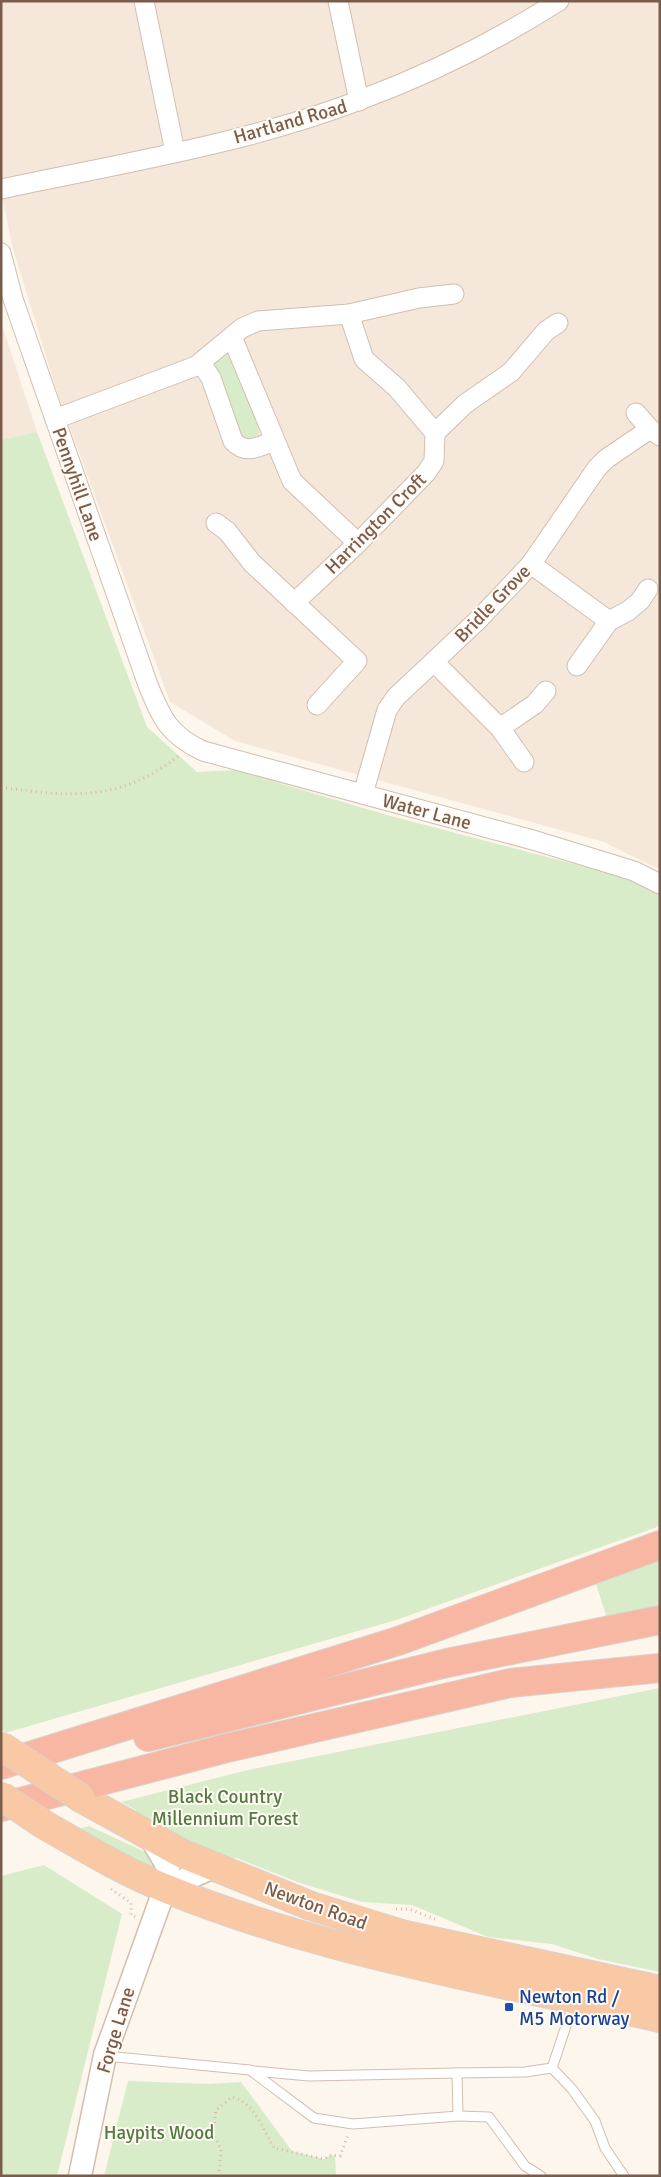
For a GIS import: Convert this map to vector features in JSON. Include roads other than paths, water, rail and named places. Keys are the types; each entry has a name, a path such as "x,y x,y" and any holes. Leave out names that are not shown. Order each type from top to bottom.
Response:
{"highway":[{"path":"1,1765 398,1641 660,1545"},
{"path":"1,1775 447,1662 660,1620"},
{"path":"533,1681 660,1655"},
{"path":"1,1807 227,1748 510,1683 660,1668"},
{"name":"Newton Road","path":"1,1746 108,1815 152,1840 311,1906 405,1935 660,1990"},
{"name":"Newton Road","path":"1,1796 43,1824 165,1888 235,1915 368,1955 660,2018"},
{"path":"405,1935 459,1956 558,1980 566,1986 575,1999"}],"street":[{"path":"144,1 175,152"},
{"path":"338,1 359,101"},
{"name":"Hartland Road","path":"1,189 175,152 279,126 359,101 424,74 480,47 559,1"},
{"name":"Pennyhill Lane","path":"1,253 7,301 55,419 160,713"},
{"path":"55,419 201,364 242,328 258,321 349,314 418,298 454,294"},
{"path":"349,314 364,358 397,388 436,433 465,404 512,372 546,331 558,323"},
{"path":"232,337 292,481 358,543"},
{"path":"201,364 211,378 233,442 239,448 251,450 274,441"},
{"name":"Bridle Grove","path":"363,794 387,710 396,697 479,619 531,564 597,468 606,459 655,432 636,413"},
{"name":"Harrington Croft","path":"294,603 358,543 426,474 434,461 436,433"},
{"path":"216,522 252,563 357,661 317,705"},
{"path":"531,564 609,621"},
{"path":"577,666 609,621 634,606 648,590"},
{"path":"434,662 500,728 524,762"},
{"path":"500,728 535,704 546,691"},
{"name":"Water Lane","path":"160,713 175,734 203,751 533,840 634,871 660,884"},
{"name":"Forge Lane","path":"80,2176 105,2056 165,1888 168,1867 152,1840"},
{"path":"165,1888 214,1867"}],"lane":[{"path":"552,2068 574,2009 575,1999"},
{"path":"105,2056 309,2076 525,2072 552,2068"},
{"path":"552,2068 572,2089 595,2121 605,2148 624,2176"},
{"path":"250,2070 314,2118 352,2124 458,2116 489,2117 525,2166 541,2176"},
{"path":"457,2073 458,2116"}],"place":[{"name":"Newton Rd / M5 Motorway","path":"509,2007"}],"park label":[{"name":"Black Country Millennium Forest","path":"225,1807"},
{"name":"Haypits Wood","path":"159,2132"}]}
